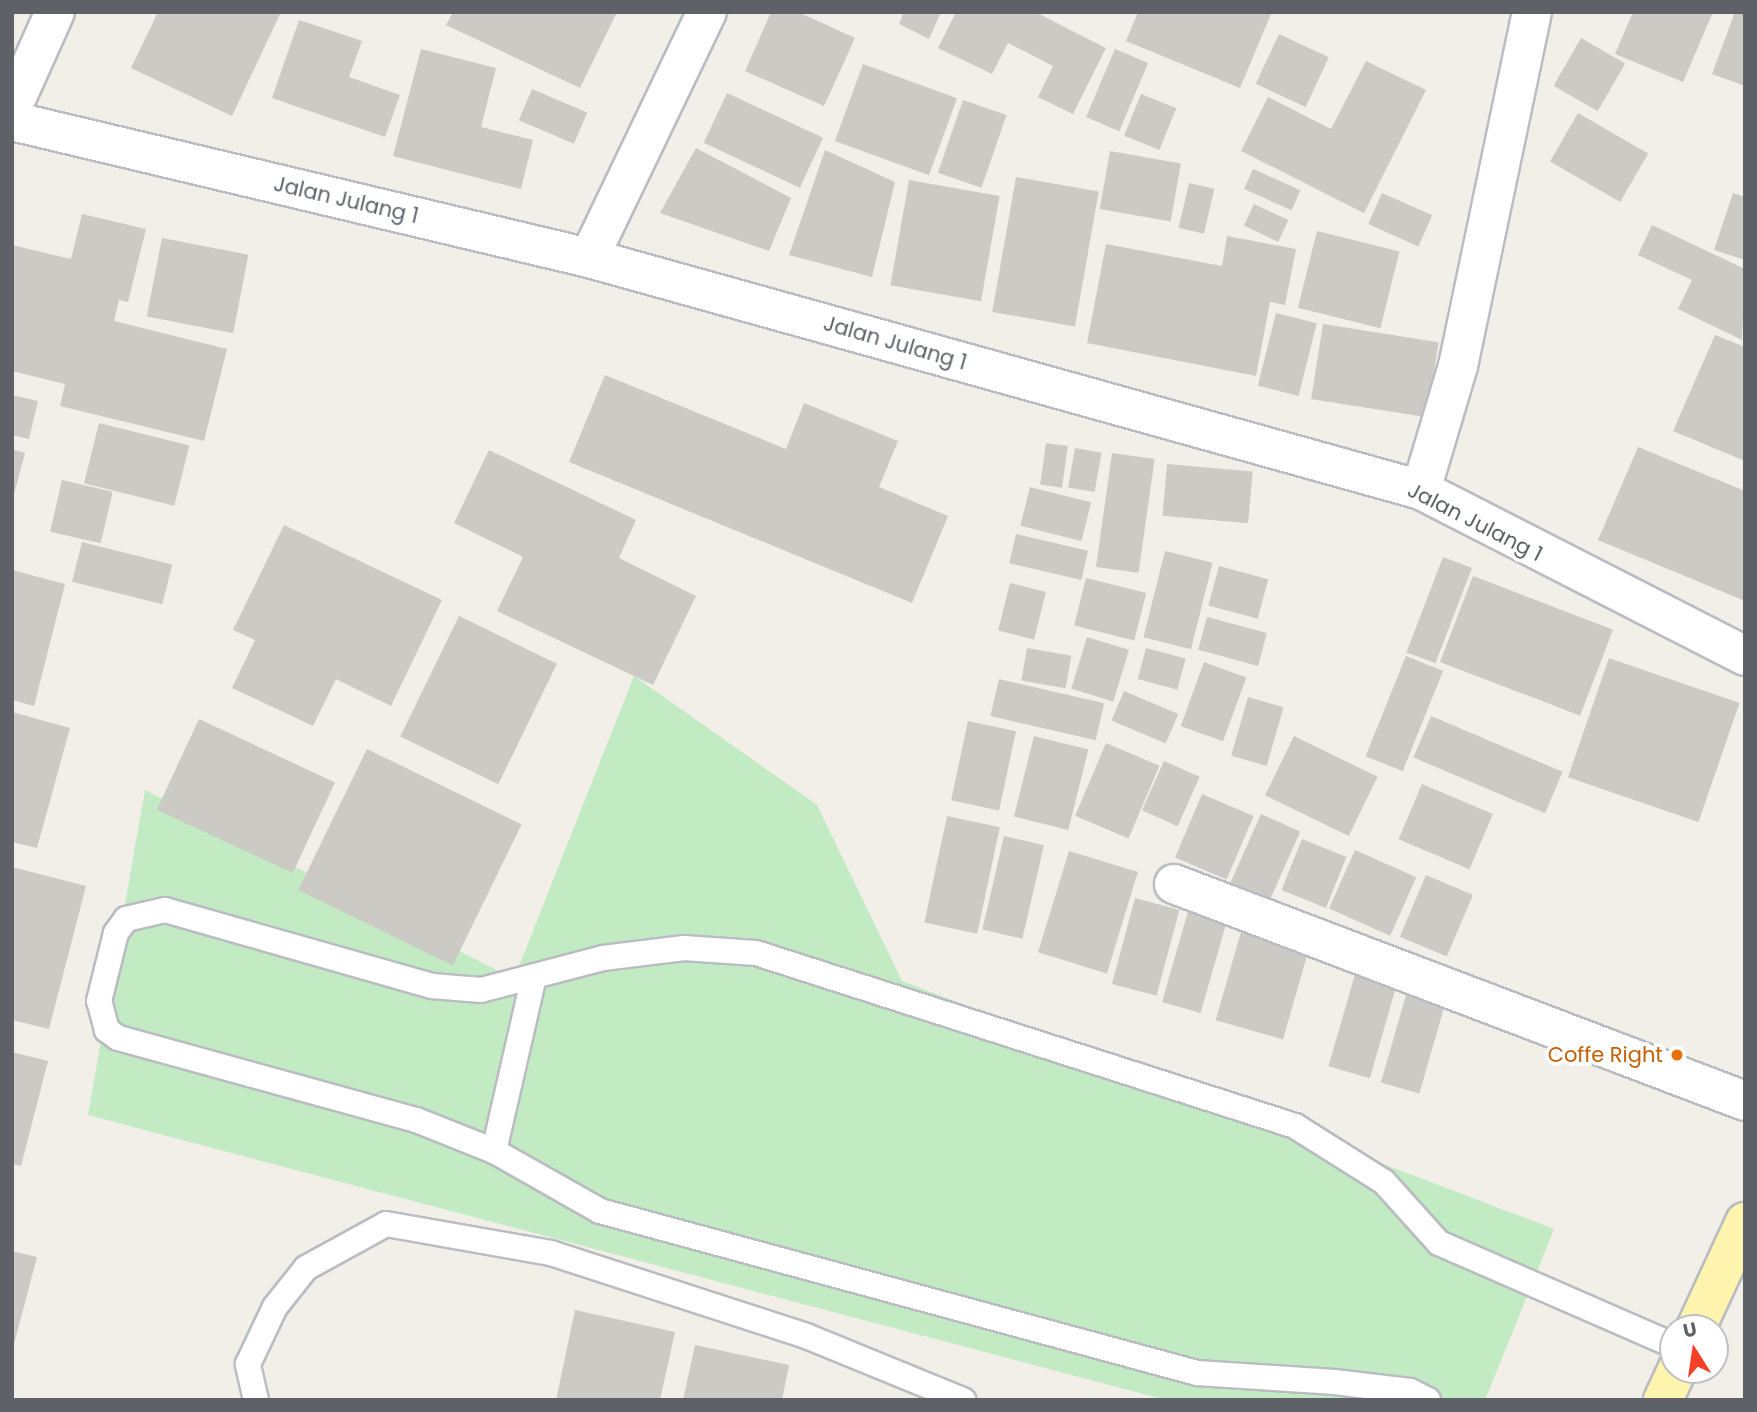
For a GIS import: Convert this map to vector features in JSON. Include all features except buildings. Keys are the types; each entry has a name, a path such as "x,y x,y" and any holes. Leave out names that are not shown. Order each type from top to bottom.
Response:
{"main road":[{"path":"1702,1314 1745,1222"},
{"path":"1663,1400 1670,1384"}],"street":[{"path":"12,108 55,12"},
{"path":"589,258 707,12"},
{"path":"1420,489 1458,366 1532,12"},
{"name":"Jalan Julang 1","path":"12,121 589,258 1420,489 1745,656"},
{"path":"1174,884 1745,1101"}],"lane":[{"path":"1428,1400 1410,1391 1335,1382 1197,1373 600,1211 494,1151 416,1120 117,1038 107,1030 99,1002 116,933 126,919 165,910 432,986 481,990 533,981 603,958 684,948 756,953 1236,1104 1295,1126 1384,1182 1439,1243 1659,1339"},
{"path":"494,1151 533,981"},
{"path":"256,1400 248,1364 275,1307 306,1268 386,1224 551,1252 806,1336 963,1400"}],"green space":[{"path":"634,676 817,805 902,981 1554,1229 1485,1400 1166,1400 88,1115 145,790 514,979"}],"place":[{"name":"Coffe Right","path":"1677,1055"}]}
